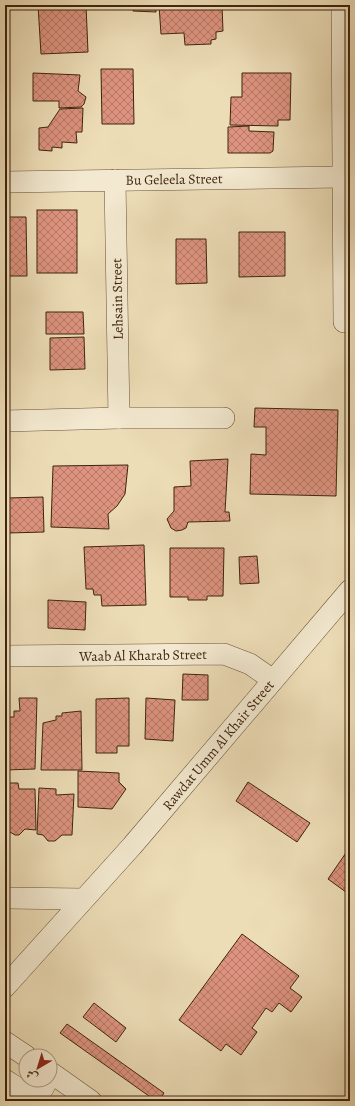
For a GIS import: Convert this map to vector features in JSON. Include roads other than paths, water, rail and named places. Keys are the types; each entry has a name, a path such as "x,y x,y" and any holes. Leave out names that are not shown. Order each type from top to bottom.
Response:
{"street":[{"path":"342,5 344,322"},
{"name":"Bu Geleela Street","path":"5,182 343,177"},
{"name":"Lehsain Street","path":"115,180 119,418"},
{"path":"5,421 119,418 224,418"},
{"name":"Rawdat Umm Al Khair Street","path":"7,986 82,899 132,846 350,590"},
{"name":"Waab Al Kharab Street","path":"5,656 224,654 250,664 273,680"},
{"path":"5,898 82,899"},
{"path":"6,1041 18,1050"},
{"path":"58,1078 91,1101"},
{"path":"5,1080 18,1088"},
{"path":"19,1088 29,1094 38,1093 44,1088"}]}
